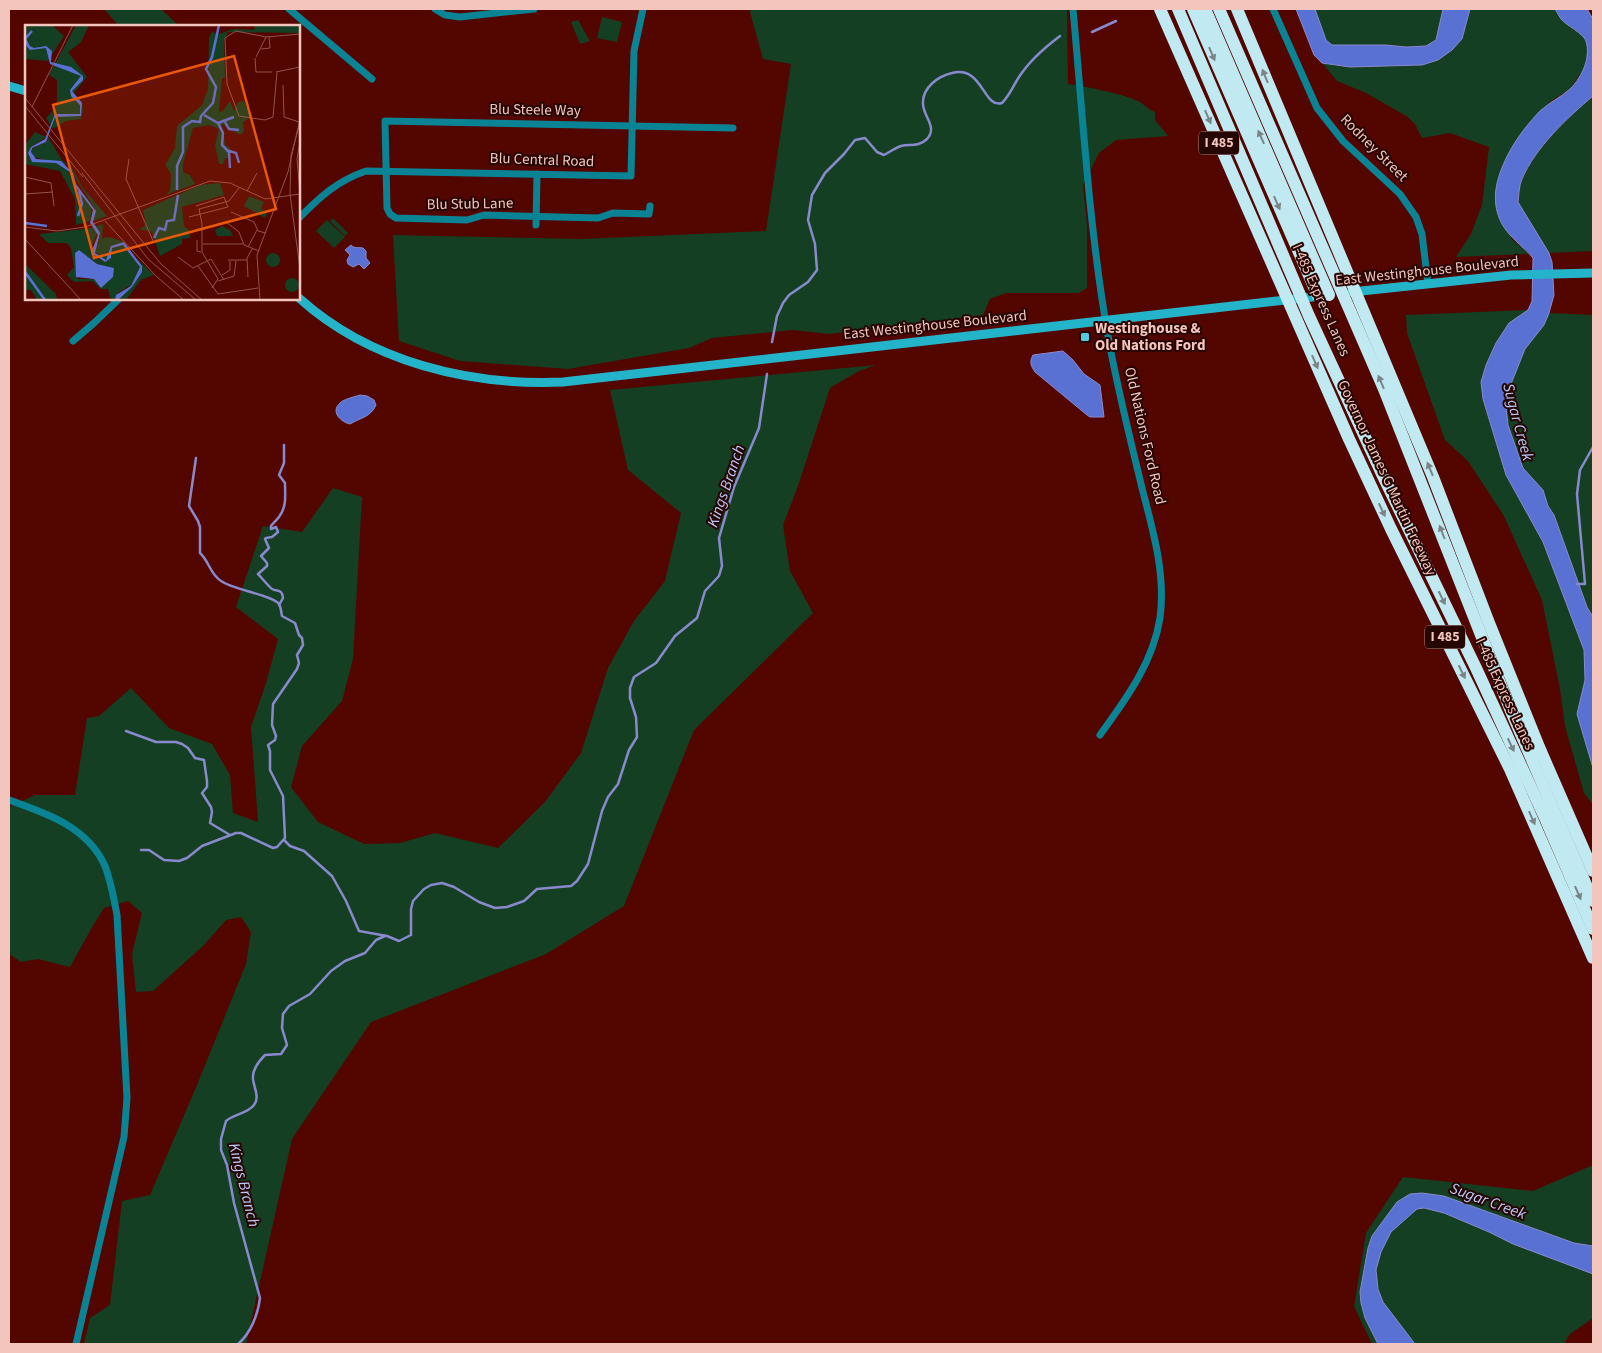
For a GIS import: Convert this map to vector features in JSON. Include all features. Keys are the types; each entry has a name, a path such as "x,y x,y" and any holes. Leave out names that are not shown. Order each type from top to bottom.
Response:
{"highway":[{"name":"Governor James G Martin Freeway","path":"1160,9 1349,439 1510,769 1593,958"},
{"name":"I-485 Express Lanes","path":"1178,9 1309,316 1382,474 1476,668 1593,928"},
{"path":"1193,9 1323,295"},
{"path":"1205,9 1323,295"},
{"name":"I-485 Express Lanes","path":"1219,9 1338,267"},
{"name":"I 485","path":"1237,9 1338,267 1433,477 1492,632 1593,871"},
{"name":"I-485 Express Lanes","path":"1357,310 1511,711 1593,901"},
{"path":"1382,474 1430,607"}],"main road":[{"path":"9,86 25,92"},
{"name":"East Westinghouse Boulevard","path":"300,299 320,315 344,330 407,360 466,376 509,382 541,383 1428,284 1511,276 1593,273"}],"street":[{"path":"289,9 372,79"},
{"path":"435,9 445,15 460,16 534,9"},
{"name":"Blu Central Road","path":"300,217 333,186 348,177 366,171 631,176 634,51 642,9"},
{"name":"Old Nations Ford Road","path":"1073,9 1094,247 1125,416 1160,566 1161,599 1158,627 1148,659 1126,697 1100,735"},
{"name":"Rodney Street","path":"1273,9 1317,108 1343,141 1400,194 1416,217 1422,234 1428,284"},
{"name":"Blu Steele Way","path":"387,170 385,121 733,128"},
{"name":"Blu Stub Lane","path":"387,170 387,208 390,214 396,218 467,220 484,215 598,218 613,213 649,214 650,206"},
{"path":"536,225 537,174"},
{"path":"73,341 118,300"},
{"path":"9,800 46,813 75,829 94,847 104,866 117,915 127,1098 124,1138 76,1344"}],"green space":[{"path":"104,9 161,9 178,25 118,25"},
{"path":"751,9 1067,9 1068,84 1113,93 1138,101 1155,112 1155,120 1168,136 1116,140 1099,153 1083,185 1087,225 1087,288 1079,293 1006,293 990,299 983,315 829,334 793,330 712,338 689,348 568,369 460,361 399,341 393,235 582,239 766,231 791,64 763,59 750,12"},
{"path":"1315,9 1443,9 1436,40 1426,46 1406,47 1332,45 1326,40"},
{"path":"1470,9 1555,9 1561,19 1574,30 1584,35 1587,42 1587,58 1584,69 1569,90 1554,99 1522,132 1511,238 1529,254 1456,257 1471,234 1482,205 1489,147 1450,133 1422,138 1415,124 1408,117 1366,93 1337,81 1322,63 1350,67 1399,66 1422,65 1438,60 1452,50 1462,39"},
{"path":"602,17 622,22 617,42 597,38"},
{"path":"578,20 590,41 580,44 571,22"},
{"path":"1593,96 1593,251 1549,253 1518,202 1521,182 1528,167 1544,145 1573,113"},
{"path":"333,218 348,233 345,236 330,221"},
{"path":"327,220 345,237 334,248 316,231"},
{"path":"1528,310 1509,323 1496,343 1481,382 1483,399 1506,475 1543,542 1584,650 1585,680 1577,714 1593,768 1593,805 1584,793 1565,726 1560,689 1542,600 1504,516 1468,461 1445,440 1407,333 1406,315"},
{"path":"1549,313 1593,315 1593,617 1587,607 1543,490 1523,468 1508,425 1505,399 1525,349 1544,325"},
{"path":"876,365 859,371 830,388 798,486 783,525 790,571 813,613 694,730 624,906 546,954 371,1022 292,1139 246,1344 84,1344 90,1318 110,1305 122,1201 150,1195 246,964 251,932 241,917 226,920 203,946 153,991 136,992 132,954 142,913 128,901 104,908 70,967 38,959 21,962 9,954 9,807 35,795 75,795 87,718 99,716 131,688 169,728 212,744 230,775 233,813 258,822 251,727 278,639 236,607 263,526 302,532 333,488 362,497 353,659 342,701 302,746 291,787 318,822 364,844 400,843 435,833 498,848 545,802 581,753 608,668 634,621 665,581 681,513 628,470 610,390"},
{"path":"1593,1165 1593,1318 1570,1334 1564,1344 1372,1344 1354,1306 1366,1233 1403,1177 1533,1191"}],"water":[{"path":"1296,9 1315,9 1326,40 1332,45 1406,47 1426,46 1436,40 1443,9 1470,9 1462,39 1452,50 1438,60 1422,65 1350,67 1322,63 1314,55"},
{"path":"1555,9 1587,9 1593,19 1593,96 1563,123 1544,145 1528,167 1521,182 1518,202 1549,253 1552,262 1554,295 1544,325 1525,349 1505,399 1508,425 1523,468 1543,490 1587,607 1593,617 1593,768 1577,714 1585,680 1584,650 1543,542 1506,475 1483,399 1481,382 1496,343 1509,323 1528,310 1532,301 1533,258 1505,229 1497,211 1496,192 1500,173 1511,148 1527,126 1539,112 1570,89 1582,73 1586,60 1586,41 1561,19"},
{"path":"351,245 363,248 366,251 366,258 370,263 364,269 359,264 353,267 348,264 347,260 350,255 345,250"},
{"path":"1063,351 1084,374 1100,385 1104,417 1090,417 1035,372 1031,362 1033,355"},
{"path":"360,395 374,400 376,405 374,409 368,415 350,424 343,421 336,413 337,406 344,400"},
{"path":"1422,1193 1444,1196 1574,1243 1593,1246 1593,1274 1513,1244 1444,1213 1424,1208 1417,1209 1391,1232 1381,1252 1376,1270 1378,1289 1383,1302 1415,1344 1378,1344 1365,1318 1361,1303 1360,1292 1368,1248 1372,1236 1397,1202 1410,1194"}],"waterway":[{"name":"Kings Branch","path":"1092,32 1116,21"},
{"name":"Kings Branch","path":"772,342 777,316 783,303 789,295 808,282 817,270 815,244 808,220 812,195 825,173 855,140 865,138 877,152 884,155 901,146 924,142 930,135 931,130 923,104 925,92 932,83 952,73 962,72 970,75 991,100 996,103 1002,103 1028,65 1060,36"},
{"name":"Kings Branch","path":"284,840 290,846 304,851 332,876 346,901 359,931 387,936 399,941 411,935 411,909 413,901 424,889 431,885 442,883 454,887 479,902 495,908 507,907 524,901 537,889 571,886 577,881 588,864 602,811 608,797 618,784 629,750 637,737 636,717 630,698 630,688 634,677 656,663 675,636 697,618 705,591 719,576 722,566 719,538 734,487 759,428 767,374"},
{"path":"279,605 283,598 282,593 271,588 258,574 267,566 267,563 261,556 269,548 265,539 272,537 278,532 276,527 271,529 271,526 282,513 284,505 285,483 279,475 284,463 284,445"},
{"path":"1577,584 1585,584 1577,494 1580,470 1593,447"},
{"path":"141,850 149,850 164,860 179,861 187,858 202,846 236,833 241,833 273,848 277,847 285,838 283,796 270,770 270,751 268,745 275,740 276,736 272,725 273,704 297,669 299,663 297,655 303,645 302,638 295,623 282,616 279,604 269,598 221,581 214,575 200,553 200,527 189,506 196,458"},
{"path":"126,731 156,742 176,742 182,744 188,748 195,758 204,760 207,787 202,793 211,807 210,823 230,835"},
{"name":"Kings Branch","path":"238,1344 243,1340 253,1323 260,1298 234,1203 227,1165 221,1150 221,1139 226,1121 248,1110 256,1102 257,1096 253,1076 256,1066 265,1055 281,1054 287,1045 282,1028 283,1014 289,1006 310,994 331,971 345,961 365,953 376,940 385,936"}],"place":[{"name":"Westinghouse & Old Nations Ford","path":"1085,337"}],"water label":[{"name":"Sugar Creek","path":"1518,422"},
{"name":"Sugar Creek","path":"1488,1201"}]}
